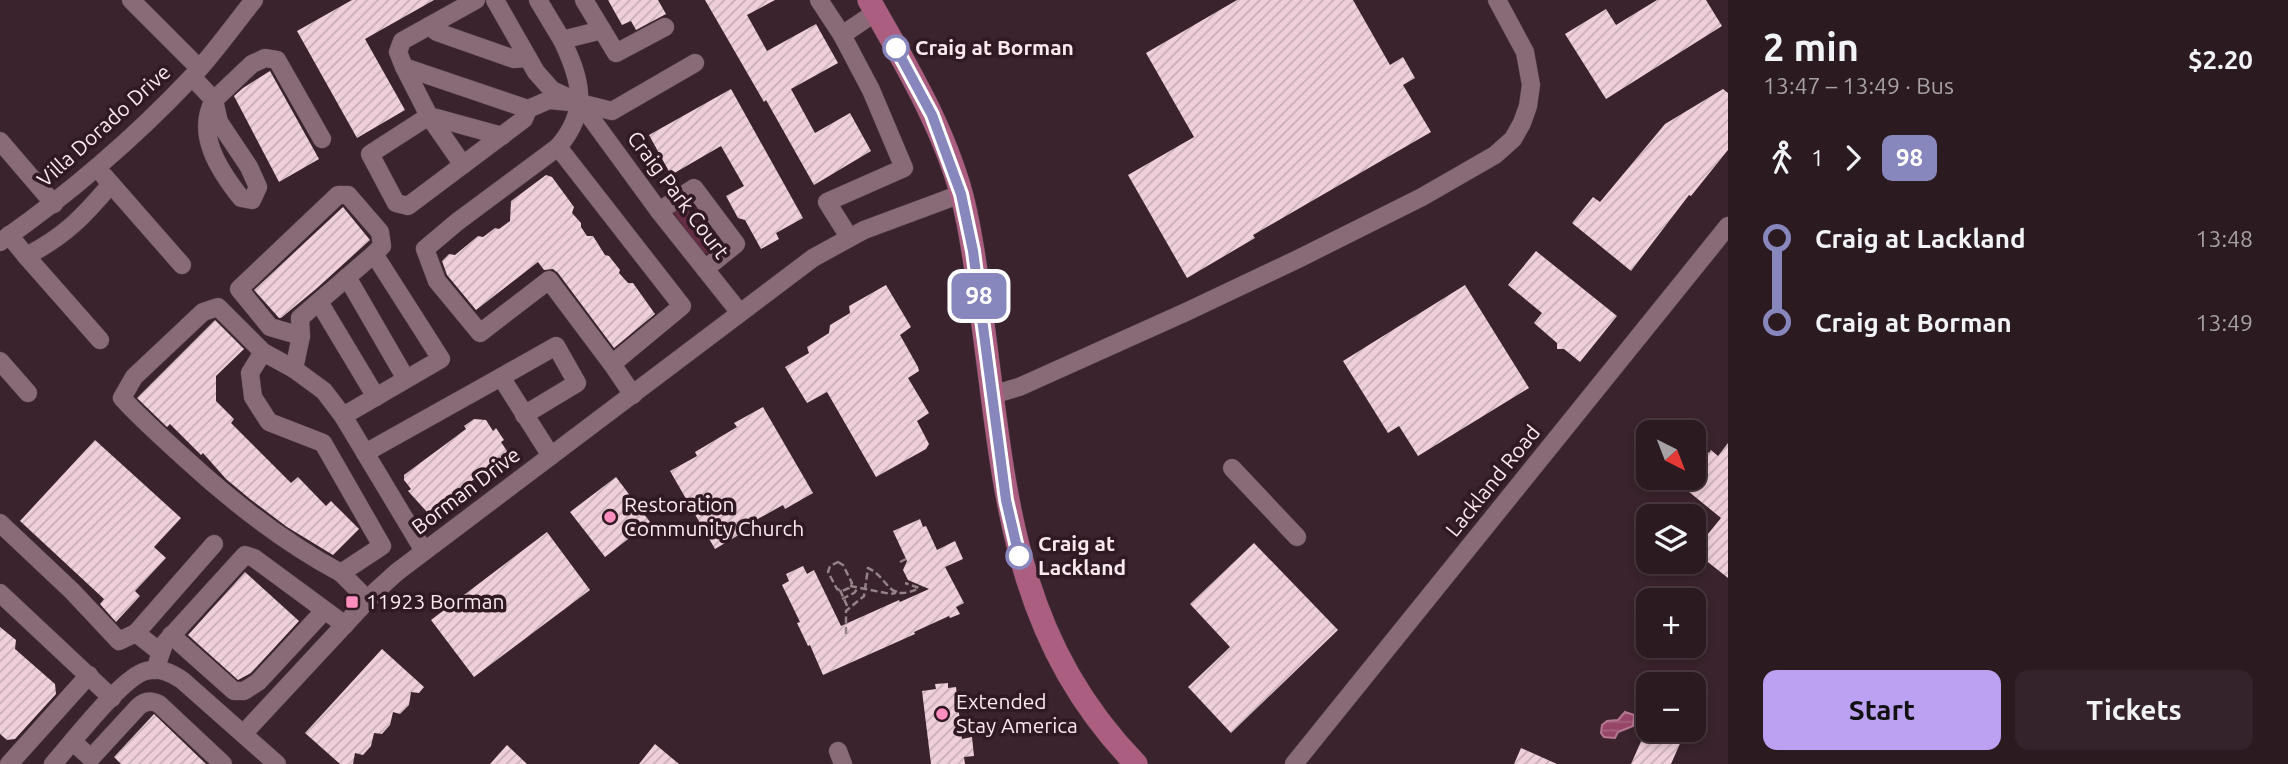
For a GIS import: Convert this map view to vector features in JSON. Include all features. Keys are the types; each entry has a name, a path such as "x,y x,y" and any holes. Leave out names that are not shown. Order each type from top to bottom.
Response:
{"main road":[{"path":"873,6 922,94 945,146 961,194 970,232 992,396 1019,556 1040,613 1070,680 1108,733 1136,764"}],"street":[{"path":"131,0 195,73 214,100 219,122 249,167 258,187 252,200 241,198 226,179 206,137 208,111 214,100 252,64 265,58 277,60 322,139"},
{"name":"Villa Dorado Drive","path":"5,238 54,204 129,140 195,73 254,0"},
{"path":"463,165 429,116 398,52 402,41 475,0"},
{"path":"495,0 536,72 552,90 580,103"},
{"path":"538,0 578,72 580,103 570,134 558,147 425,249 437,281 480,333 549,280 633,396"},
{"path":"584,0 615,53 665,27"},
{"path":"819,0 842,35 871,90 904,168 827,202 849,237"},
{"path":"992,396 1019,387 1186,312 1422,197 1495,155 1513,139 1522,124 1531,85 1525,52 1497,0"},
{"path":"842,35 873,6"},
{"path":"429,26 438,32 514,59 528,58"},
{"path":"562,40 601,30"},
{"path":"404,67 528,109 549,100 580,103 612,111 695,63"},
{"name":"Craig Park Court","path":"580,103 659,211 740,313"},
{"path":"502,136 429,116 370,154 396,203 408,206 502,136 524,119 528,109"},
{"path":"0,141 54,204"},
{"path":"558,147 682,306 612,364"},
{"path":"97,168 182,265"},
{"path":"26,256 51,244 81,219 111,184"},
{"path":"659,211 694,188 736,244 705,269"},
{"name":"Borman Drive","path":"244,733 368,600 424,551 813,258 849,237 892,218 961,194"},
{"path":"294,369 301,336 300,318 383,246 380,232 348,195 338,195 239,289 270,327 301,336"},
{"name":"Lackland Road","path":"1294,764 1728,226"},
{"path":"5,238 26,256 100,340"},
{"path":"343,416 442,359 374,254"},
{"path":"347,277 406,379"},
{"path":"318,302 376,397"},
{"path":"368,600 341,573 303,553 231,500 140,418 122,398 134,377 202,312 218,307 262,352 294,369 324,391 343,416 424,551"},
{"path":"365,453 556,346 577,383 524,415"},
{"path":"262,352 250,373 253,397 269,422 323,443 382,546 341,573"},
{"path":"0,361 28,393"},
{"path":"501,377 551,456"},
{"path":"1233,468 1297,537"},
{"path":"351,492 377,473"},
{"path":"0,523 72,591 119,641 136,633 214,544"},
{"path":"155,670 160,652 171,635 245,555 254,558 345,625"},
{"path":"0,593 112,698"},
{"path":"171,635 234,691 244,691 258,682 324,611"},
{"path":"136,633 160,652"},
{"path":"53,764 129,680 146,671 155,670 166,670 182,680 244,733 271,762"},
{"path":"0,760 7,764 89,675"},
{"path":"73,742 94,761 138,707 152,702 159,704 223,764"}],"path":[{"path":"900,562 906,559"},
{"path":"848,608 828,572 830,566 838,562 843,565 852,583 850,586"},
{"path":"846,634 848,608 862,598 866,590 868,568 875,571 888,587 896,592"},
{"path":"840,590 850,586 891,594 907,593 919,588 905,583"},
{"path":"896,592 898,587"},
{"path":"842,599 858,588"}],"shaded area":[{"path":"684,205 715,247 725,242 709,254 702,252 673,212"},
{"path":"1625,712 1634,715 1633,726 1618,732 1615,738 1604,737 1601,733 1602,725 1607,721 1618,720"}],"building":[{"path":"352,0 434,0 365,39 405,110 357,138 297,31"},
{"path":"608,0 658,0 666,14 636,30 631,21 622,25"},
{"path":"705,0 775,0 747,15 767,51 816,24 838,63 791,89 815,133 850,113 871,151 814,185"},
{"path":"1237,0 1353,0 1390,65 1403,57 1415,78 1403,85 1431,132 1253,235 1255,238 1187,278 1128,175 1194,137 1146,53"},
{"path":"1657,0 1706,0 1722,26 1606,99 1565,34 1606,9 1616,25"},
{"path":"270,71 319,159 279,182 234,96"},
{"path":"731,89 803,218 776,233 779,239 761,249 745,220 738,218 726,196 744,186 721,146 671,175 649,135"},
{"path":"1723,89 1728,93 1728,150 1691,196 1689,195 1631,271 1572,223 1593,197 1600,202 1665,124"},
{"path":"546,175 552,177 574,207 572,213 587,236 593,236 605,255 609,256 620,270 619,273 628,283 633,283 655,314 614,348 558,273 553,269 544,270 538,262 476,310 447,275 442,261 449,254 455,255 478,236 483,237 510,221 511,201"},
{"path":"343,207 370,240 279,318 254,290"},
{"path":"1536,251 1617,316 1580,362 1564,349 1557,349 1557,343 1534,323 1542,313 1508,285"},
{"path":"886,285 911,327 900,335 918,367 919,371 908,378 929,413 917,421 929,444 926,449 876,477 827,392 807,403 785,367 809,353 807,347 829,333 830,325 850,313 849,306"},
{"path":"1465,285 1529,388 1418,456 1399,426 1388,433 1343,361"},
{"path":"215,320 244,349 216,376 216,401 234,419 231,423 291,483 298,477 326,506 331,501 359,529 333,555 287,527 250,499 226,479 203,453 201,455 170,424 167,427 137,398"},
{"path":"763,407 813,493 785,509 783,505 740,529 742,533 715,549 670,471 697,456 695,452 737,427 734,423"},
{"path":"474,419 486,420 493,431 496,428 504,440 501,442 507,451 506,455 431,512 427,512 408,491 411,489 404,480 404,475 466,429 464,426"},
{"path":"95,440 181,518 154,547 166,558 135,591 140,596 116,622 100,604 104,599 20,521"},
{"path":"1728,443 1728,578 1706,561 1706,536 1721,518 1687,490 1706,490 1706,451 1709,453 1711,450 1718,456"},
{"name":"Restoration Community Church","path":"616,477 650,522 605,557 570,512"},
{"path":"920,519 937,550 955,541 963,559 945,567 964,603 956,607 960,614 950,618 949,616 823,675 797,623 800,622 782,585 789,581 786,574 803,566 807,574 814,570 841,626 899,600 900,602 929,589 908,580 903,570 907,561 893,531"},
{"path":"547,532 590,590 474,677 431,620"},
{"path":"1254,543 1338,630 1231,733 1188,687 1230,647 1190,604"},
{"path":"245,572 299,621 251,673 238,680 188,635"},
{"path":"0,627 16,640 15,649 55,684 56,694 15,739 7,740 0,734"},
{"path":"382,649 424,687 419,693 411,692 409,705 400,714 393,712 390,725 382,734 374,733 371,746 363,755 355,753 353,764 340,764 305,733"},
{"name":"Extended Stay America","path":"948,683 948,688 956,687 962,739 972,737 974,756 964,757 965,764 931,764 922,691 936,689 935,684"},
{"path":"154,714 206,764 121,764 114,757"},
{"path":"1641,742 1681,742 1671,764 1631,764"},
{"path":"655,744 679,764 639,764"},
{"path":"507,745 527,764 490,764"},
{"path":"1521,748 1557,764 1514,764"}],"bus line":[{"name":"98","path":"896,48 932,115 961,194 973,251 1006,500 1019,556"}],"place":[{"name":"Craig at Borman","path":"896,48"},
{"name":"Restoration Community Church","path":"610,517"},
{"name":"Craig at Lackland","path":"1019,556"},
{"name":"11923 Borman","path":"352,602"},
{"name":"Extended Stay America","path":"942,714"}]}
